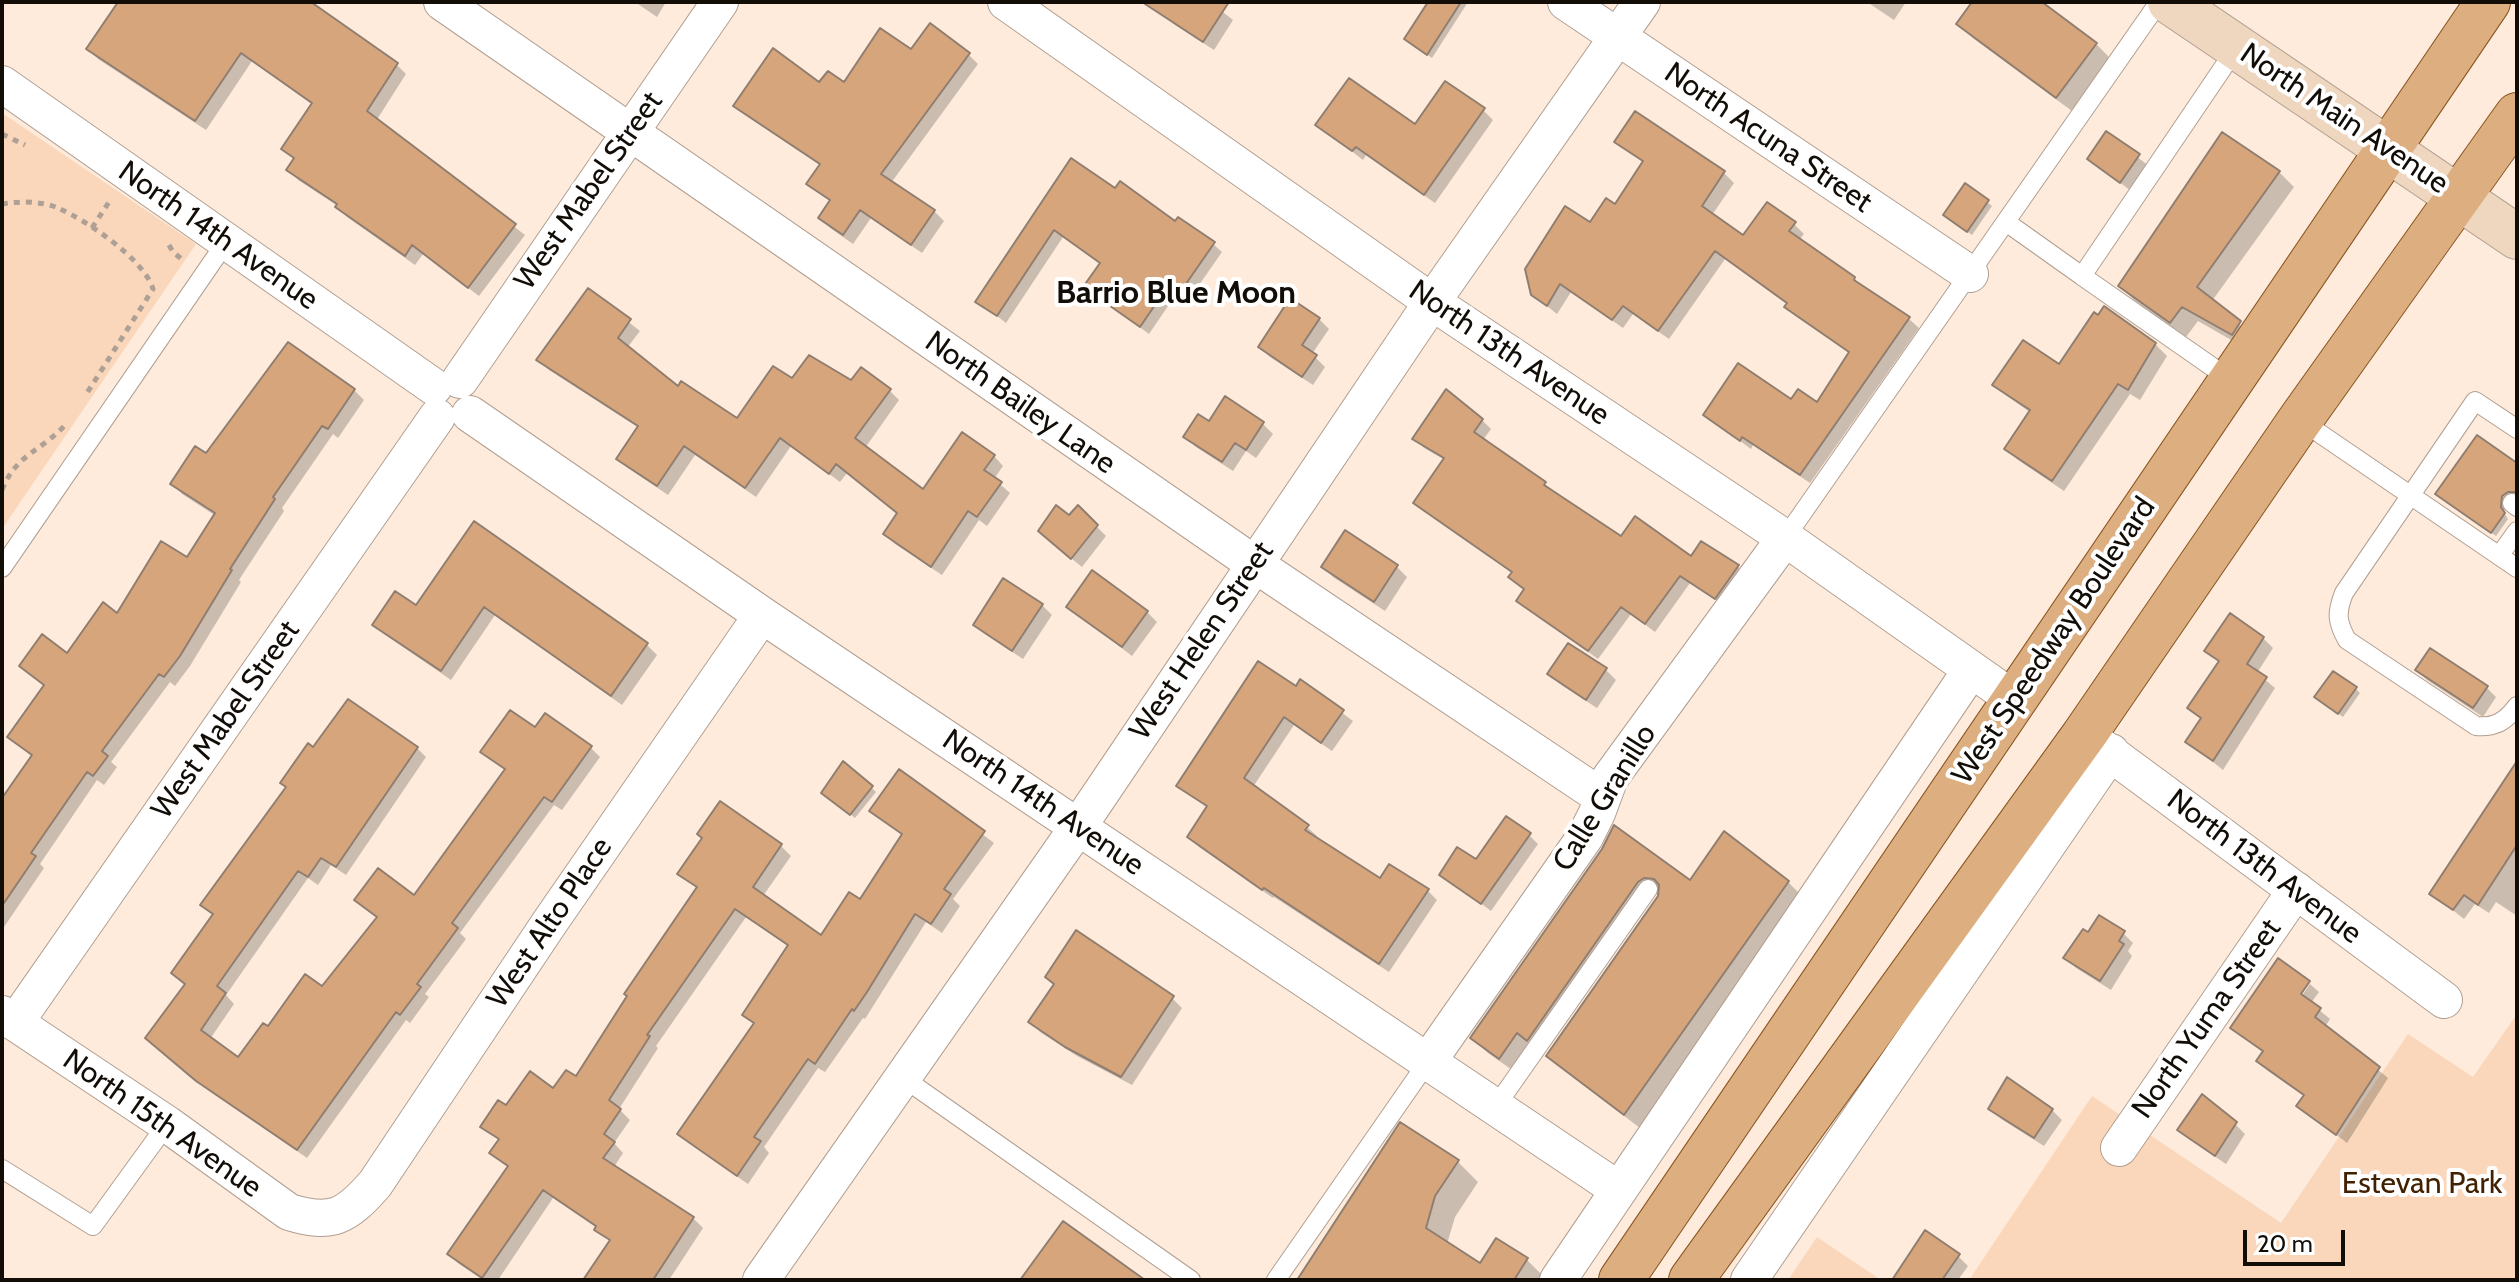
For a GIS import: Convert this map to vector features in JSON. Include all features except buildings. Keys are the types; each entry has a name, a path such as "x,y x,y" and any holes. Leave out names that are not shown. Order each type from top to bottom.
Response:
{"main road":[{"name":"North Main Avenue","path":"2170,2 2517,237"},
{"name":"West Speedway Boulevard","path":"1621,1280 2386,148 2488,2"},
{"path":"1691,1280 2097,743 2300,420 2517,115"}],"street":[{"name":"North Bailey Lane","path":"442,2 1253,563 1602,797"},
{"name":"West Mabel Street","path":"9,1018 450,400 720,2"},
{"name":"North 13th Avenue","path":"1006,2 1432,302 1785,538 2015,700"},
{"name":"North Acuna Street","path":"1566,2 1970,274"},
{"name":"West Helen Street","path":"772,1276 902,1077 1078,827 1253,563 1642,2"},
{"name":"North 14th Avenue","path":"2,84 450,400 762,615 1619,1190"},
{"name":"Calle Granillo","path":"1429,1060 1585,837 1610,778 1785,538"},
{"name":"West Alto Place","path":"328,1219 347,1212 375,1184 550,922 762,615"},
{"name":"West Speedway Boulevard","path":"1558,1280 1971,670"},
{"name":"North 13th Avenue","path":"2097,743 2444,1000"},
{"path":"1749,1280 2097,743"},
{"name":"North Yuma Street","path":"2119,1148 2296,890"},
{"name":"North 15th Avenue","path":"9,1018 167,1124 289,1212 328,1219"}],"lane":[{"path":"1785,538 2159,2"},
{"path":"2082,276 2237,47"},
{"path":"2006,222 2231,380"},
{"path":"2,568 226,242"},
{"path":"2517,429 2475,401 2344,593 2336,611 2338,625 2347,640 2476,726 2489,727 2502,723 2517,706"},
{"path":"2300,420 2517,568"},
{"path":"2439,454 2456,465"},
{"path":"2499,556 2517,531"},
{"path":"1496,1106 1648,889"},
{"path":"1276,1280 1429,1060"},
{"path":"902,1077 1191,1280"},
{"path":"2,1169 93,1226 167,1124"}],"path":[{"path":"92,228 113,197"},
{"path":"2,204 18,201 56,207 113,242 149,277 153,289 83,399"},
{"path":"2,490 14,466 50,442 74,412"}],"green space":[{"path":"2,113 196,244 2,529"},
{"name":"Estevan Park","path":"2517,1014 2517,1280 1969,1280 2092,1096 2281,1223 2408,1034 2473,1077"},
{"path":"1817,1237 1881,1280 1788,1280"}],"district":[{"name":"Barrio Blue Moon","path":"1176,294"}]}
